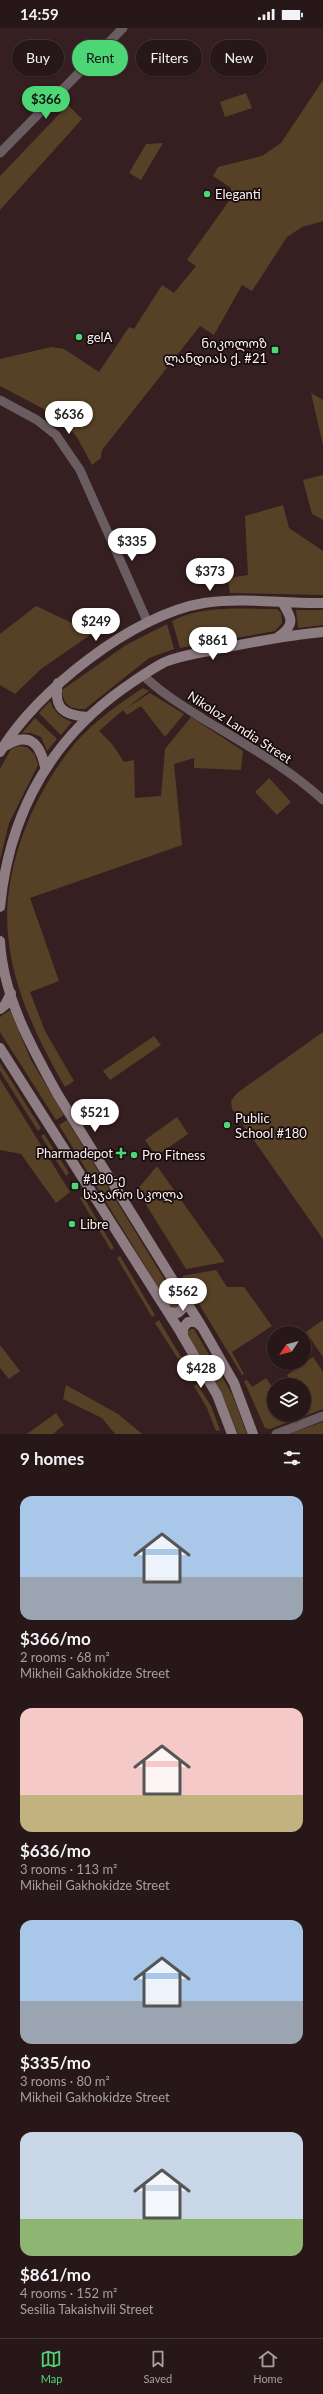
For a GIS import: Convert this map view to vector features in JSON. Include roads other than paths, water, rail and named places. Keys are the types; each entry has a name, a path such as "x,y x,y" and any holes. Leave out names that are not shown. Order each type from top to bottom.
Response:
{"main road":[{"path":"278,638 287,631 291,623 289,614 282,602"},
{"path":"1,750 31,709 58,683 98,654 148,623 179,609 206,603 323,603"},
{"path":"0,908 6,867 19,820 45,768 88,717 143,675 180,657 278,638 323,632"},
{"path":"58,683 55,695 60,708 74,716 88,717"},
{"path":"1,750 20,739 32,741 40,750 45,768"},
{"path":"0,941 3,969 23,1027 58,1095 202,1327 234,1383 253,1434"},
{"path":"0,1009 5,1005 11,994"},
{"path":"0,1048 183,1336 217,1395 232,1434"},
{"path":"168,1312 178,1313 184,1307 186,1301"},
{"path":"183,1336 183,1328 188,1322 196,1322 202,1327"}],"street":[{"path":"0,153 123,28"},
{"path":"0,400 37,420 56,435 80,470 148,623"},
{"name":"Nikoloz Landia Street","path":"143,675 176,701 264,757 323,800"},
{"path":"276,1434 323,1416"}],"place":[{"name":"Eleganti","path":"207,194"},
{"name":"gelA","path":"79,337"},
{"name":"ნიკოლოზ ლანდიას ქ. #21","path":"275,350"},
{"name":"Public School #180","path":"227,1125"},
{"name":"Pharmadepot","path":"121,1153"},
{"name":"Pro Fitness","path":"134,1155"},
{"name":"#180-ე საჯარო სკოლა","path":"75,1186"},
{"name":"Libre","path":"72,1224"}]}
